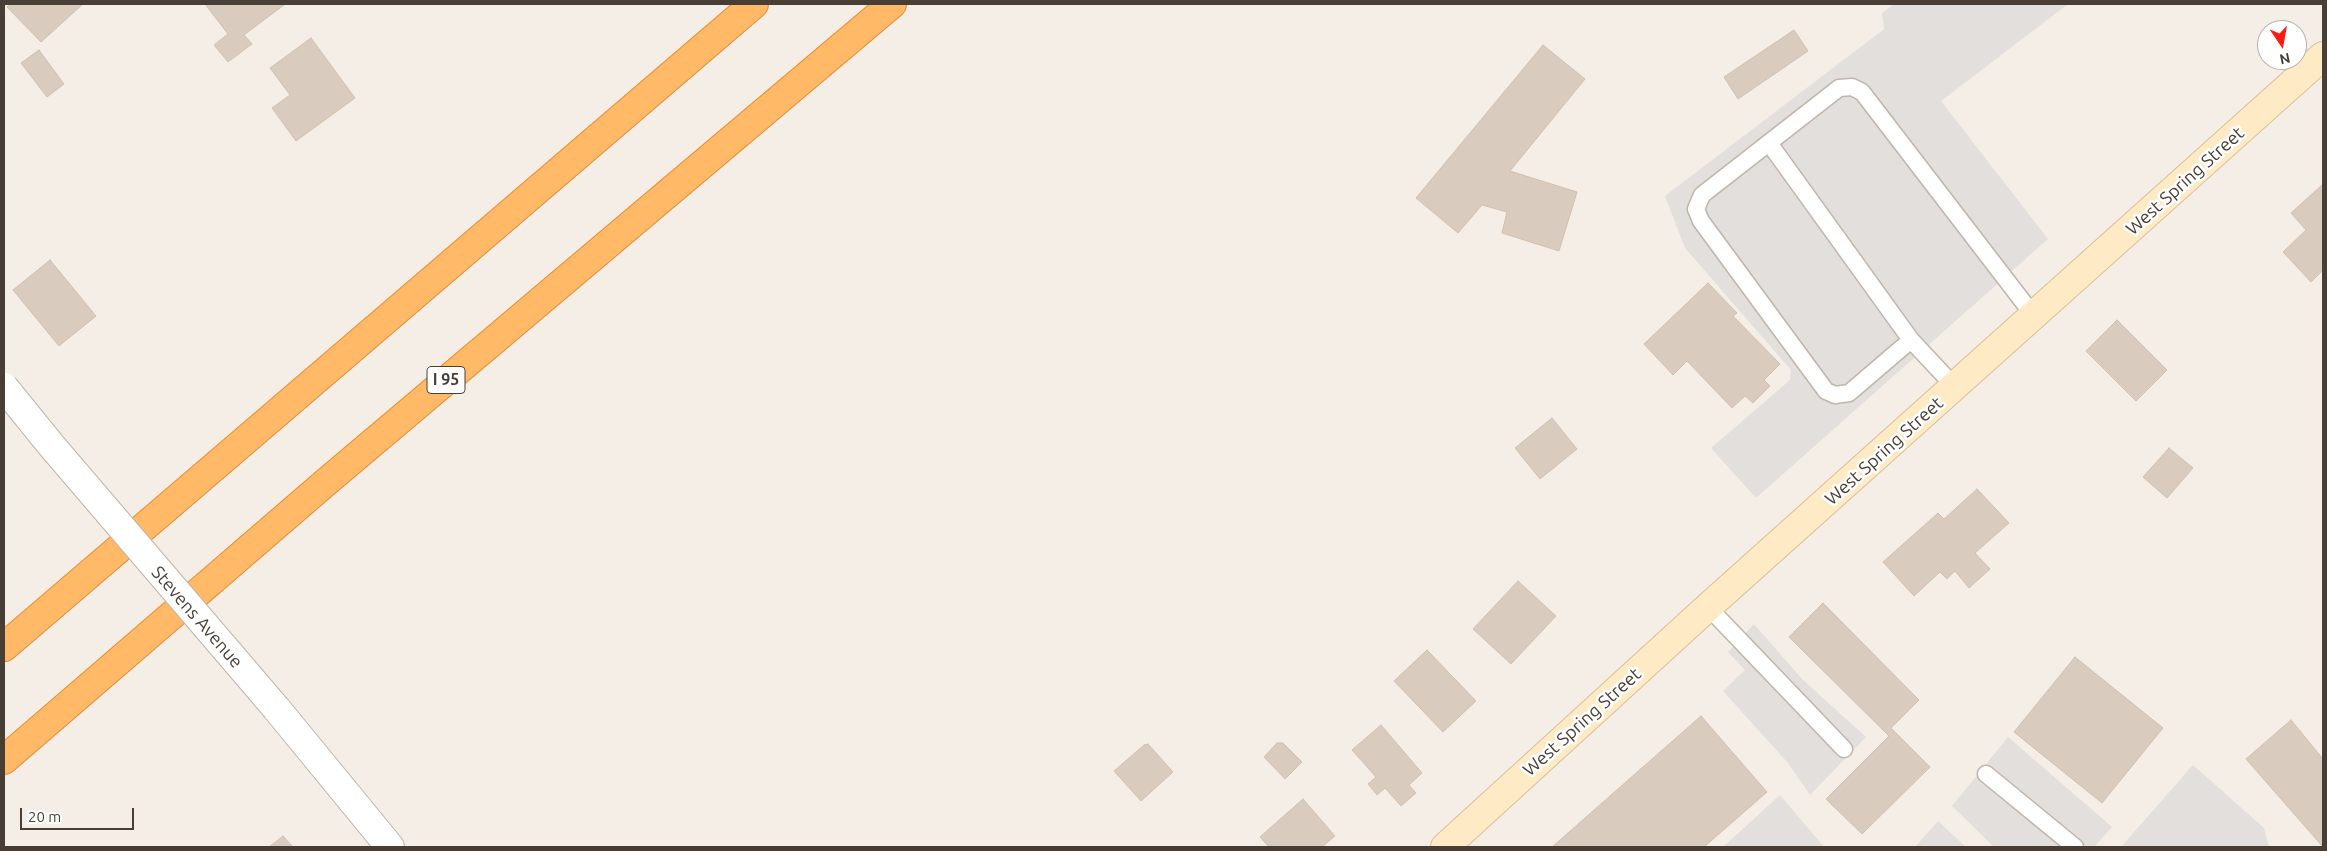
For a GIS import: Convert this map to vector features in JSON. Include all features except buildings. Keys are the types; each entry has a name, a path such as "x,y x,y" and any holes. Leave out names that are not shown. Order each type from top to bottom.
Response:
{"highway":[{"path":"4,648 754,4"},
{"name":"I 95","path":"5,759 325,483 892,4"}],"main road":[{"name":"West Spring Street","path":"1448,846 1708,607 2323,56"}],"street":[{"name":"Stevens Avenue","path":"4,387 44,437 276,708 390,847"}],"lane":[{"path":"1911,340 1849,393 1835,395 1826,391 1701,221 1696,209 1702,194 1839,88 1852,87 1862,92 2034,316"},
{"path":"1769,143 1911,340 1955,387"},
{"path":"1708,607 1844,749"},
{"path":"1986,774 2075,847"}],"shaded area":[{"path":"1894,4 2068,4 1941,101 2048,239 1756,498 1711,448 1790,380 1791,370 1685,248 1665,196 1884,29 1882,13"},
{"path":"1754,624 1802,679 1866,737 1810,795 1788,763 1723,691 1745,670 1728,652"},
{"path":"2008,737 2112,827 2094,847 1994,847 1952,806"},
{"path":"2193,765 2264,828 2269,847 2121,847"},
{"path":"1780,795 1824,847 1723,847"},
{"path":"1938,821 1966,847 1915,847"}]}
